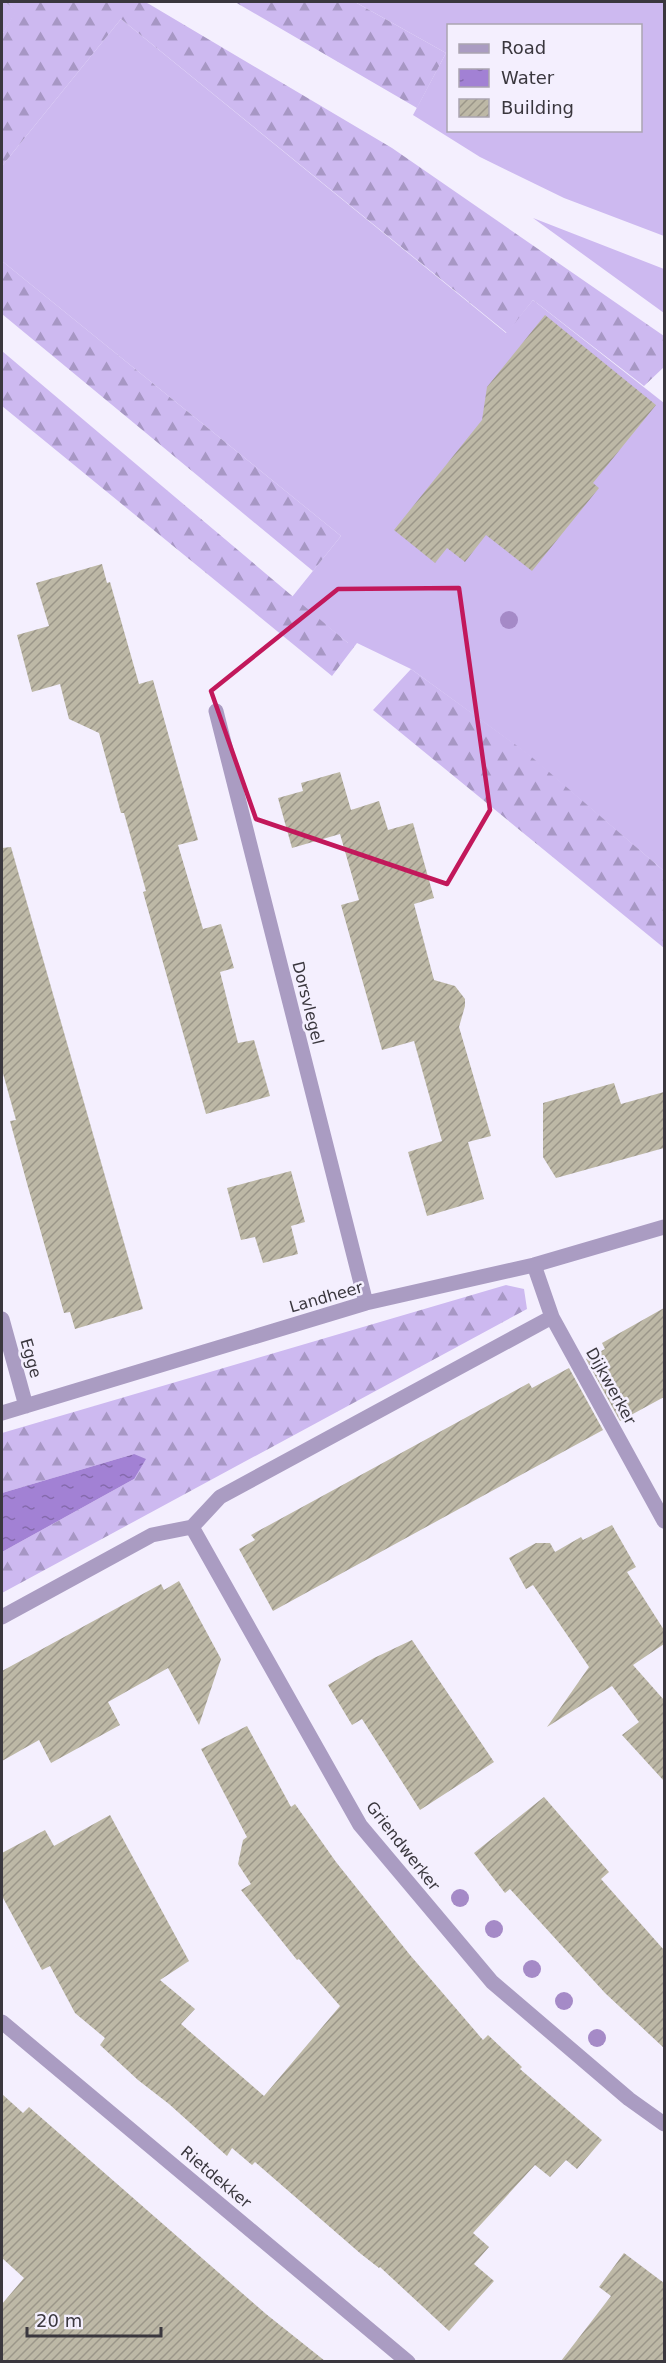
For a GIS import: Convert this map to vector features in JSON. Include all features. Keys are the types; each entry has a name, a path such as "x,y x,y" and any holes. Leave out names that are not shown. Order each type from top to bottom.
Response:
{"street":[{"name":"Dorsvlegel","path":"216,711 366,1303"},
{"name":"Landheer","path":"2,1413 366,1303 534,1266 664,1227"},
{"name":"Dijkwerker","path":"534,1266 552,1317 664,1521"},
{"path":"2,1617 152,1535 192,1527 220,1497 552,1317"},
{"name":"Egge","path":"2,1319 26,1406"},
{"name":"Griendwerker","path":"192,1527 360,1825 492,1982 629,2099 664,2124"},
{"name":"Rietdekker","path":"2,2022 408,2361"}],"highlighted area":[{"path":"459,588 490,810 447,884 256,819 211,691 338,589"}],"green space":[{"path":"2,2 17,10 2,35"},
{"path":"5,2 145,2 149,4 392,148 664,336 664,367 644,386 533,300 507,333 121,19 2,166 2,35 16,10"},
{"path":"235,2 355,2 446,53 417,108"},
{"path":"355,2 664,2 664,236 564,198 480,157 413,115 446,53"},
{"path":"121,19 506,333 533,300 664,403 664,871 526,753 411,669 357,643 348,643 292,597 341,536 2,261 2,166"},
{"path":"533,218 664,269 664,313"},
{"path":"2,261 341,536 313,571 2,314"},
{"path":"2,351 348,643 357,643 332,676 2,406"},
{"path":"411,669 527,753 664,871 664,948 373,710"},
{"path":"506,1285 524,1289 527,1309 2,1593 2,1552 134,1479 134,1454 2,1493 2,1433"}],"water":[{"path":"134,1454 146,1459 134,1479 2,1552 2,1493"}],"building":[{"path":"545,315 656,405 593,483 599,488 532,571 486,535 465,562 447,548 435,563 394,530 482,420 487,387"},
{"path":"102,564 107,583 110,582 139,684 153,680 198,840 178,845 203,929 221,924 234,968 220,972 238,1043 254,1040 270,1096 206,1114 143,892 146,891 99,733 69,719 60,684 32,692 17,635 49,626 36,583"},
{"path":"340,772 351,810 379,801 388,830 413,823 434,898 414,904 434,980 455,986 465,999 459,1027 491,1136 468,1142 484,1199 427,1216 408,1152 442,1141 414,1041 382,1050 341,905 359,900 340,834 292,848 278,798 303,791 301,783"},
{"path":"11,847 143,1309 75,1329 70,1312 64,1313 28,1187 10,1121 16,1120 2,1070 2,848"},
{"path":"614,1083 621,1104 664,1092 664,1148 556,1178 543,1157 543,1103"},
{"path":"291,1171 305,1222 291,1226 298,1254 263,1263 255,1237 241,1240 227,1188"},
{"path":"664,1308 664,1397 620,1421 586,1359 605,1349 602,1343"},
{"path":"569,1368 603,1430 273,1611 239,1549 255,1540 251,1535 529,1383 532,1388"},
{"path":"612,1525 636,1567 627,1572 664,1630 664,1644 633,1665 664,1700 664,1781 622,1735 639,1722 612,1686 547,1727 589,1667 533,1585 526,1589 509,1558 536,1543 550,1543 555,1552 581,1537 583,1540"},
{"path":"179,1581 221,1659 199,1725 168,1668 108,1702 120,1725 51,1763 39,1740 2,1761 2,1671 161,1584 164,1590"},
{"path":"412,1640 494,1762 420,1810 362,1719 352,1725 328,1685 374,1658"},
{"path":"247,1726 291,1807 295,1804 336,1862 410,1955 483,2040 488,2035 522,2067 520,2069 602,2140 577,2169 566,2160 550,2177 535,2165 473,2233 489,2247 474,2264 494,2281 449,2331 380,2267 361,2254 255,2162 252,2165 232,2148 227,2156 100,2045 105,2038 75,2013 50,1966 42,1970 2,1896 2,1853 45,1830 54,1846 110,1815 189,1961 160,1980 195,2009 181,2024 264,2096 340,2006 299,1959 297,1960 241,1890 251,1884 238,1864 243,1840 247,1837 201,1749"},
{"path":"544,1797 609,1872 601,1879 664,1950 664,2048 605,1993 510,1889 505,1893 474,1853"},
{"path":"2,2094 23,2113 29,2107 266,2314 325,2361 2,2361 2,2304 24,2278 2,2258"},
{"path":"624,2253 664,2283 664,2361 561,2361 611,2296 599,2287"}]}
